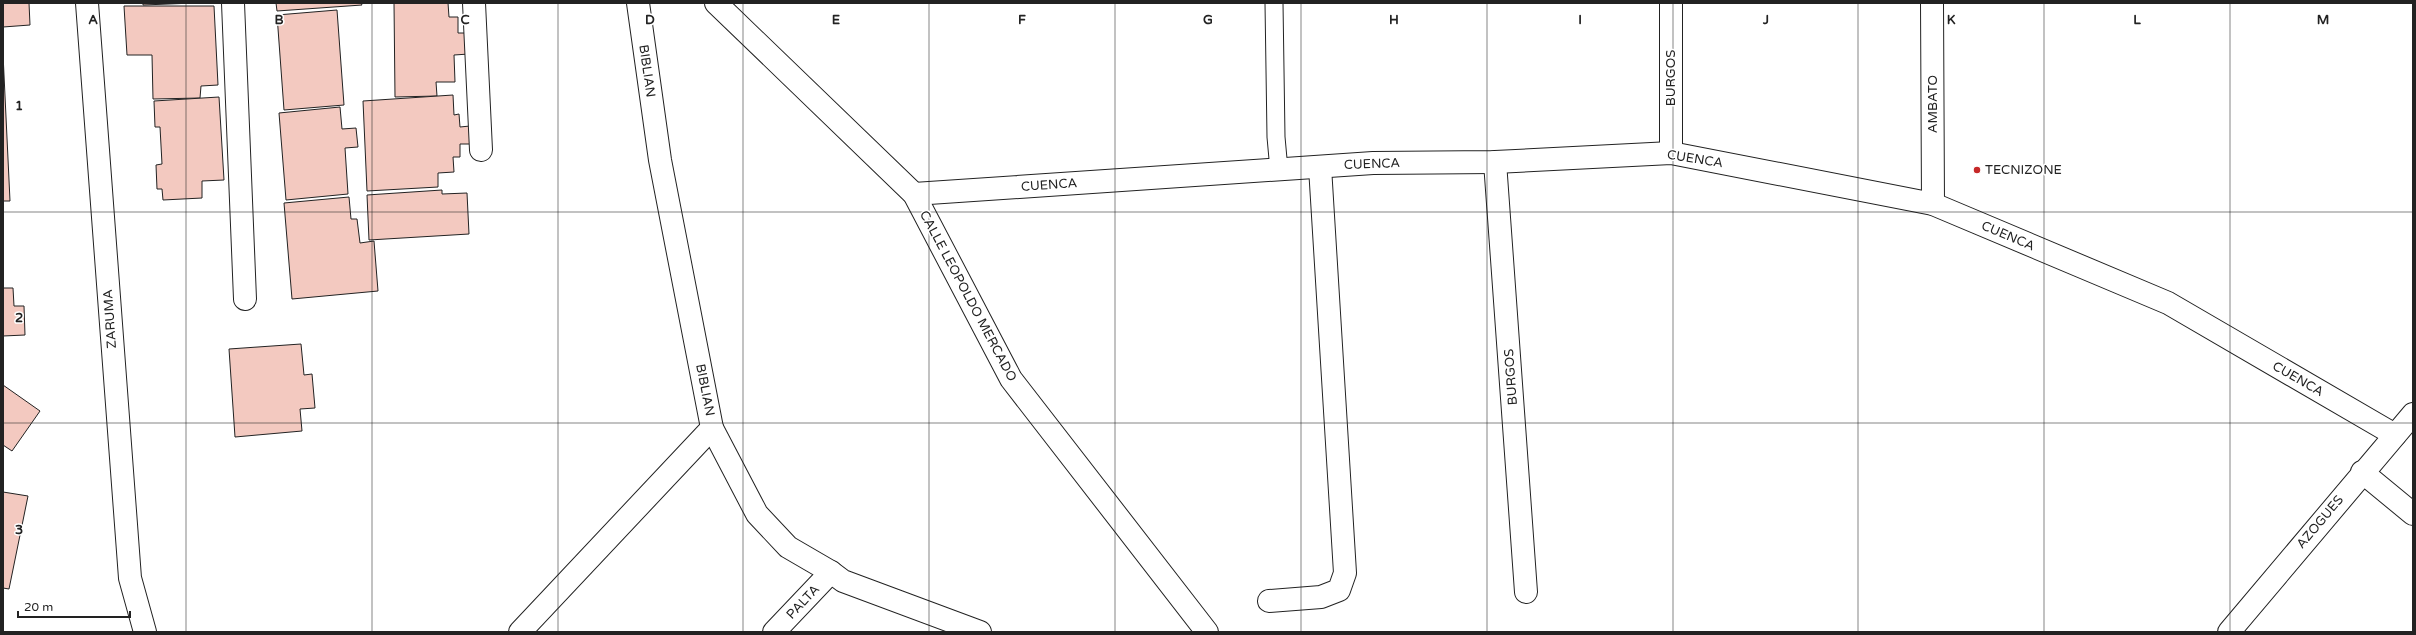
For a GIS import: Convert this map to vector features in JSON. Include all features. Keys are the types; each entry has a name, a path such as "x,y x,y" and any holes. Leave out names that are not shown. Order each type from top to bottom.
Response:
{"street":[{"name":"ZARUMA","path":"87,3 130,578 145,632"},
{"path":"233,3 245,299"},
{"path":"474,3 481,150"},
{"name":"BIBLIAN","path":"638,3 660,160 712,428 757,514 788,547 831,572 843,581 980,632"},
{"name":"CALLE LEOPOLDO MERCADO","path":"716,3 914,194 1011,379 1207,632"},
{"name":"BURGOS","path":"1671,3 1671,153"},
{"name":"AMBATO","path":"1932,3 1934,204"},
{"name":"CUENCA","path":"914,194 1373,164 1495,162 1671,153 1934,204 2168,303 2395,435"},
{"name":"BURGOS","path":"1495,162 1526,592"},
{"path":"1268,601 1321,598 1338,590 1345,573 1320,167"},
{"name":"AZOGUES","path":"2229,632 2362,472 2413,414"},
{"path":"520,632 712,428"},
{"path":"2362,472 2413,514"},
{"name":"PALTA","path":"774,632 831,572"}],"lane":[{"path":"1274,3 1276,137 1280,170"}],"building":[{"path":"3,3 29,3 30,25 3,27"},
{"path":"143,3 194,3 143,5"},
{"path":"276,3 361,3 362,5 277,11"},
{"path":"394,3 448,3 449,17 458,17 458,33 469,33 469,54 454,55 455,82 436,82 437,96 395,97"},
{"path":"124,6 214,6 218,85 201,86 200,98 153,99 152,55 127,55"},
{"path":"337,10 344,105 284,110 277,15"},
{"path":"3,54 10,201 3,201"},
{"path":"453,95 454,115 459,114 460,127 470,126 472,144 460,144 460,157 453,157 454,172 438,173 438,187 367,191 363,101"},
{"path":"219,97 224,180 202,181 202,198 163,200 162,189 157,189 156,165 162,164 160,127 155,127 154,101"},
{"path":"340,107 342,129 356,128 358,147 345,148 348,194 286,200 279,113"},
{"path":"442,190 442,194 467,193 469,234 369,240 367,195"},
{"path":"349,197 351,219 357,219 360,243 374,241 378,291 292,299 284,203"},
{"path":"3,288 13,288 14,306 24,306 25,335 3,336"},
{"path":"301,344 304,375 312,374 315,408 300,409 302,431 235,437 229,349"},
{"path":"3,385 40,411 12,451 3,445"},
{"path":"3,492 28,496 9,589 3,588"}],"place":[{"name":"TECNIZONE","path":"1977,170"}]}
